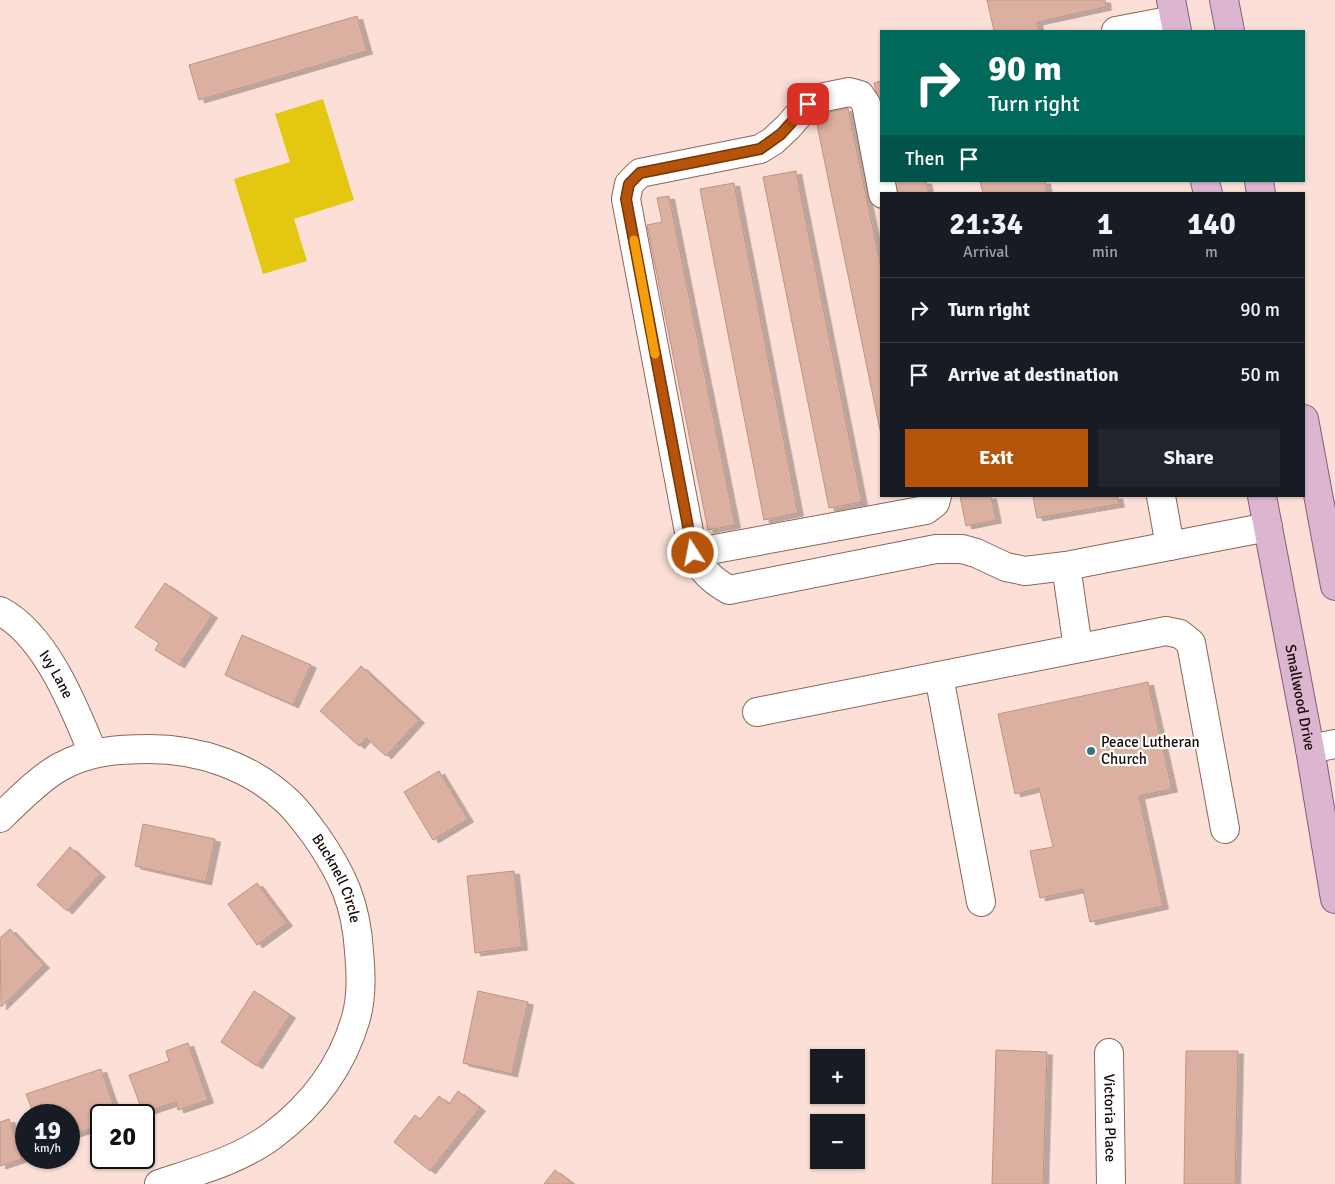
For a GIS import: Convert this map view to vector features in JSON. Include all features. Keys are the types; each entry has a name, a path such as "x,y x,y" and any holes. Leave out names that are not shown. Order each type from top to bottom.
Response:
{"main road":[{"path":"1224,0 1230,30"},
{"path":"1305,424 1335,586"},
{"name":"Smallwood Drive","path":"1262,497 1322,746 1335,899"}],"street":[{"path":"1120,30 1174,17"},
{"path":"880,178 866,104 860,95 849,92 815,99 808,104 774,141 760,149 640,173 629,184 626,199 693,553 701,567 712,580 728,590 936,549 962,548 1006,567 1025,571 1066,566 1268,527"},
{"path":"693,553 926,510 935,503 937,497"},
{"path":"1161,497 1170,546"},
{"path":"1066,566 1078,648"},
{"name":"Ivy Lane","path":"0,611 23,629 43,652 70,699 93,753"},
{"path":"757,712 1166,631 1180,634 1191,643 1225,829"},
{"path":"939,676 982,902"},
{"name":"Bucknell Circle","path":"0,818 35,786 60,767 93,753 121,749 157,749 193,753 232,764 260,780 286,800 304,820 340,872 351,900 358,936 362,985 357,1016 345,1050 326,1083 304,1109 272,1136 229,1160 159,1184"},
{"name":"Victoria Place","path":"1109,1053 1111,1184"}],"shaded area":[{"path":"323,99 354,200 294,219 307,261 263,274 234,179 290,162 275,114"}],"building":[{"path":"987,0 1105,0 1106,7 1037,22 1039,30 994,30"},
{"path":"357,16 367,51 199,100 189,65"},
{"path":"880,81 880,112 874,83"},
{"path":"848,108 880,263 880,430 815,115"},
{"path":"796,171 862,502 829,508 763,177"},
{"path":"895,182 926,182 929,192 897,192"},
{"path":"980,182 1045,182 1047,192 983,192"},
{"path":"734,183 798,513 764,520 700,189"},
{"path":"669,196 735,525 708,530 647,225 662,222 657,198"},
{"path":"960,497 991,497 996,520 966,526"},
{"path":"1033,497 1117,497 1119,504 1037,518"},
{"path":"165,583 212,615 179,665 155,650 159,643 135,627"},
{"path":"242,635 311,665 293,705 225,675"},
{"path":"361,666 419,720 386,756 366,738 359,746 320,711"},
{"path":"1148,682 1172,789 1139,796 1163,906 1090,922 1083,889 1040,898 1030,851 1053,847 1039,788 1015,794 998,714"},
{"path":"439,771 468,819 433,840 404,792"},
{"path":"143,824 215,839 206,882 135,866"},
{"path":"70,847 100,874 67,911 37,885"},
{"path":"514,871 522,947 475,953 467,876"},
{"path":"257,883 287,923 257,945 228,904"},
{"path":"10,929 44,965 1,1007 0,938"},
{"path":"254,991 290,1015 257,1066 221,1042"},
{"path":"478,991 528,1002 512,1074 463,1063"},
{"path":"188,1043 208,1100 178,1110 176,1102 155,1109 155,1104 140,1104 129,1075 169,1061 166,1051"},
{"path":"996,1050 1047,1052 1043,1184 992,1184"},
{"path":"1186,1051 1238,1051 1235,1184 1184,1184"},
{"path":"101,1069 113,1104 90,1104 90,1129 80,1132 80,1104 30,1104 26,1094"},
{"path":"458,1091 480,1108 430,1171 394,1142 415,1115 420,1119 439,1096 449,1104"},
{"path":"9,1119 15,1137 15,1161 0,1166 0,1122"},
{"path":"555,1170 573,1184 544,1184"}],"slow traffic":[{"path":"634,240 655,354"}],"place":[{"name":"Peace Lutheran Church","path":"1091,751"}],"route":[{"path":"693,553 626,199 629,184 640,173 760,149 774,141 808,104"}]}
